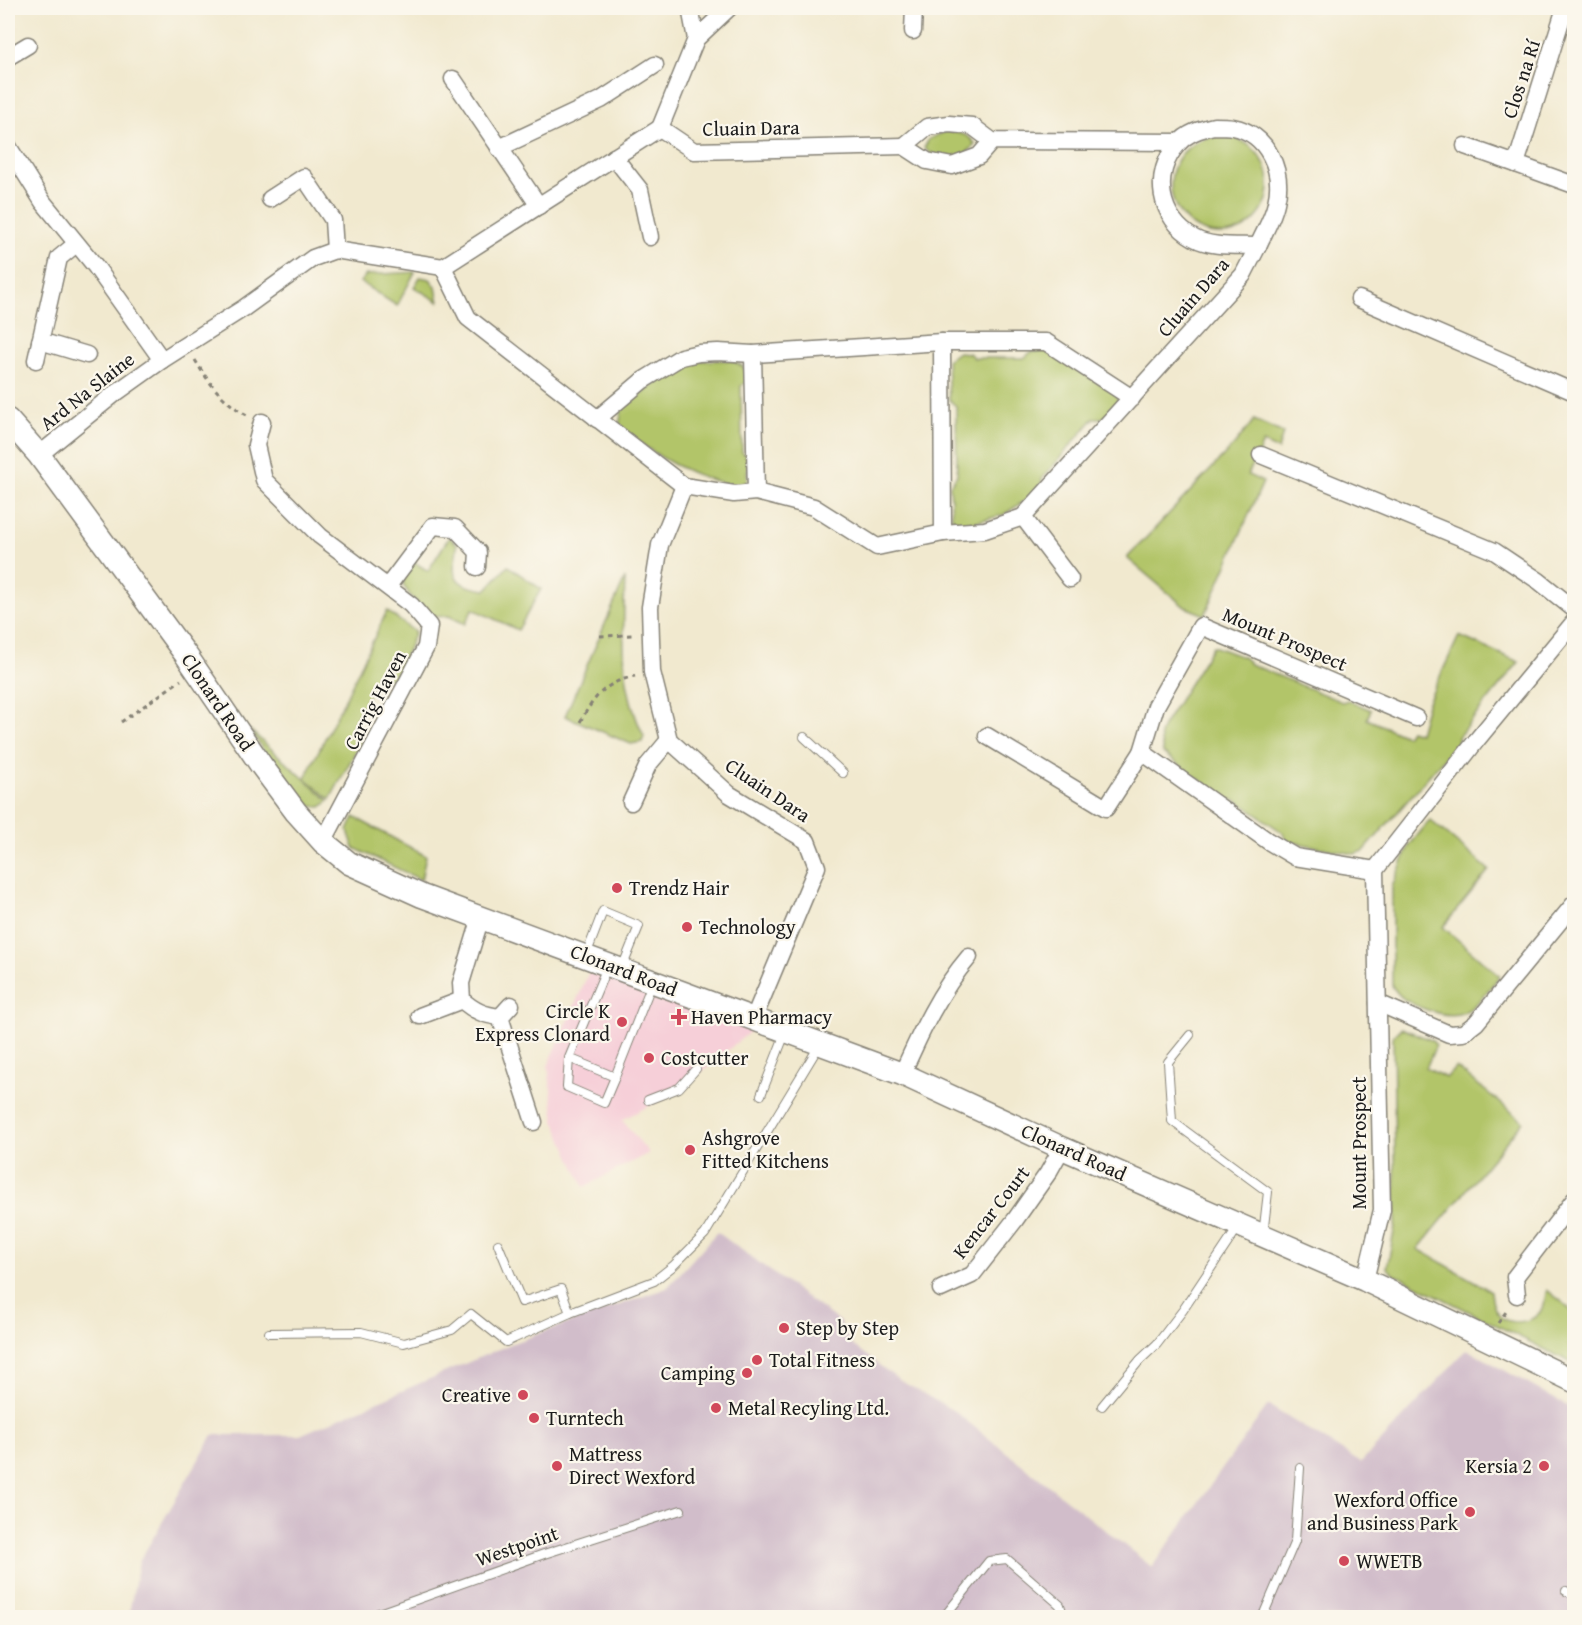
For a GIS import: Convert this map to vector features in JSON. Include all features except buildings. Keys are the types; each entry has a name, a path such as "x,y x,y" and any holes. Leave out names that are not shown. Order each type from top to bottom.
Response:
{"street":[{"path":"690,8 696,39"},
{"path":"270,199 304,177 333,220 335,250 443,267 660,128 696,39 729,8"},
{"path":"913,31 914,8"},
{"name":"Clos na Rí","path":"1516,164 1565,8"},
{"path":"8,57 28,45"},
{"path":"500,148 601,100 655,65"},
{"path":"453,79 538,206"},
{"path":"949,124 972,126 992,141 979,156 952,165 927,161 904,146 927,127 949,124"},
{"name":"Cluain Dara","path":"443,267 468,318 684,486 734,494 756,492 814,507 877,548 943,533 986,530 1023,517 1243,275 1258,246 1276,206 1279,186 1276,166 1267,149 1252,135 1234,127 1214,126 1195,131 1179,142 1167,158 1161,176 1162,195 1168,213 1180,228 1196,239 1214,244 1258,246"},
{"name":"Cluain Dara","path":"660,128 694,151 904,146"},
{"name":"Cluain Dara","path":"992,141 1179,142"},
{"name":"Ard Na Slaine","path":"8,146 43,202 96,267 162,360"},
{"path":"1465,146 1575,185"},
{"path":"614,157 640,190 650,237"},
{"path":"36,360 58,258 76,244"},
{"name":"Ard Na Slaine","path":"39,455 112,395 162,360 244,309 313,258 335,250"},
{"path":"1359,299 1575,392"},
{"name":"Ard Na Slaine","path":"40,341 87,354"},
{"path":"942,342 943,533"},
{"path":"597,419 642,381 681,357 718,351 753,354 942,342 1046,342 1132,398"},
{"path":"753,354 756,492"},
{"name":"Clonard Road","path":"8,420 39,455 196,670 296,812 323,842 349,863 422,896 902,1074 1062,1148 1365,1280 1575,1381"},
{"name":"Carrig Haven","path":"262,422 256,445 264,480 320,536 411,605 429,626 426,647 323,842"},
{"path":"1261,455 1494,551 1539,581 1575,609"},
{"path":"631,802 648,765 669,740 652,672 650,607 660,545 684,486"},
{"path":"1023,517 1070,579"},
{"path":"387,586 433,526 455,528 478,552 477,567"},
{"path":"1142,752 1268,841 1295,857 1375,870 1476,741 1575,622"},
{"name":"Mount Prospect","path":"987,736 1106,808 1142,752 1156,706 1201,626 1416,718"},
{"name":"Cluain Dara","path":"669,740 729,794 807,841 817,867 753,1020"},
{"name":"Mount Prospect","path":"1365,1280 1382,1210 1375,870"},
{"path":"1378,1003 1449,1034 1463,1033 1476,1023 1575,904"},
{"path":"481,917 461,983 462,1000 472,1009 483,1014 506,1011 534,1122"},
{"path":"902,1074 931,1012 950,980 969,957"},
{"path":"420,1016 462,1000"},
{"name":"Kencar Court","path":"941,1289 972,1275 1022,1210 1062,1148"},
{"path":"1517,1295 1515,1277 1575,1200"}],"lane":[{"path":"804,737 843,773"},
{"path":"586,956 603,911 639,926 615,967 569,1058 567,1087 604,1103 653,981"},
{"path":"761,1095 786,1031"},
{"path":"1190,1035 1168,1062 1172,1121 1268,1192 1263,1235"},
{"path":"269,1333 361,1332 404,1343 452,1330 471,1314 506,1341 570,1313 654,1281 673,1266 705,1234 821,1043"},
{"path":"569,1058 615,1077"},
{"path":"648,1100 679,1088 696,1069"},
{"path":"1102,1406 1140,1360 1157,1344 1189,1301 1239,1225"},
{"path":"498,1244 522,1302 561,1288 570,1313"},
{"path":"1262,1617 1294,1541 1300,1468"},
{"name":"Westpoint","path":"365,1617 544,1554 681,1510"},
{"path":"943,1617 990,1561 1007,1559 1060,1605 1064,1617"},
{"path":"1566,1591 1575,1595"}],"path":[{"path":"187,345 218,393 239,411 262,422"},
{"path":"600,636 651,634"},
{"path":"121,722 196,670"},
{"path":"580,722 593,699 605,687 627,678 652,672"},
{"path":"1488,1339 1517,1295"}],"shaded area":[{"path":"589,972 752,1030 681,1089 622,1120 649,1153 584,1187 555,1122 548,1066"},
{"path":"717,1232 840,1322 851,1344 899,1380 954,1411 1152,1567 1268,1405 1361,1463 1467,1349 1574,1410 1574,1617 128,1618 139,1562 213,1435 300,1435 513,1343 667,1288"}],"green space":[{"path":"946,131 966,136 975,144 964,154 951,158 937,156 924,148 929,139"},
{"path":"1220,136 1239,140 1255,150 1265,166 1269,185 1265,204 1255,220 1239,230 1220,234 1201,230 1185,220 1175,204 1171,185 1175,166 1185,150 1201,140"},
{"path":"415,272 397,306 360,282 366,275"},
{"path":"420,277 430,279 436,287 439,302 414,287"},
{"path":"1046,351 1116,393 1118,402 1104,418 1094,418 1042,479 1040,491 1003,515 963,525 952,518 950,485 957,475 956,406 949,400 947,360 958,352 969,353 974,358 1024,358 1031,352"},
{"path":"731,360 744,367 747,381 741,386 742,452 748,456 747,481 740,487 706,478 675,465 647,448 619,426 622,408 687,361"},
{"path":"1254,420 1283,433 1278,450 1263,443 1248,475 1263,482 1205,615 1185,607 1127,558 1235,444"},
{"path":"449,537 457,544 455,574 457,579 465,585 486,590 508,566 541,589 518,630 473,609 465,624 449,616 433,617 412,598 403,585 405,575 414,562 428,571"},
{"path":"625,578 626,678 630,698 644,736 642,742 631,744 565,716"},
{"path":"387,611 415,632 401,667 390,680 379,674 348,735 362,740 330,799 305,778"},
{"path":"1459,636 1519,662 1458,737 1458,742 1364,851 1354,854 1287,841 1282,832 1236,800 1228,800 1163,753 1160,735 1163,726 1213,646 1243,657 1250,664 1342,702 1348,700 1371,710 1367,719 1406,736 1410,730 1419,733 1427,704"},
{"path":"250,730 329,801 321,807 308,806 281,777"},
{"path":"354,817 426,856 421,880 354,848 348,831"},
{"path":"1430,820 1489,870 1443,927 1500,976 1483,997 1468,1010 1459,1014 1449,1015 1422,1008 1405,1000 1392,986 1392,887 1409,846"},
{"path":"1401,1028 1431,1040 1436,1045 1426,1068 1446,1078 1456,1067 1523,1121 1418,1249 1491,1291 1496,1311 1505,1320 1516,1322 1532,1319 1540,1312 1547,1290 1567,1306 1574,1316 1574,1364 1396,1275 1387,1268 1396,1221 1393,1036"}],"place":[{"name":"Trendz Hair","path":"617,888"},
{"name":"Technology","path":"687,927"},
{"name":"Haven Pharmacy","path":"679,1017"},
{"name":"Circle K Express Clonard","path":"622,1022"},
{"name":"Costcutter","path":"649,1058"},
{"name":"Ashgrove Fitted Kitchens","path":"690,1150"},
{"name":"Step by Step","path":"784,1328"},
{"name":"Total Fitness","path":"757,1360"},
{"name":"Camping","path":"747,1373"},
{"name":"Creative","path":"523,1395"},
{"name":"Metal Recyling Ltd.","path":"716,1408"},
{"name":"Turntech","path":"534,1418"},
{"name":"Mattress Direct Wexford","path":"557,1466"},
{"name":"Kersia 2","path":"1544,1466"},
{"name":"Wexford Office and Business Park","path":"1470,1512"},
{"name":"WWETB","path":"1344,1561"}]}
